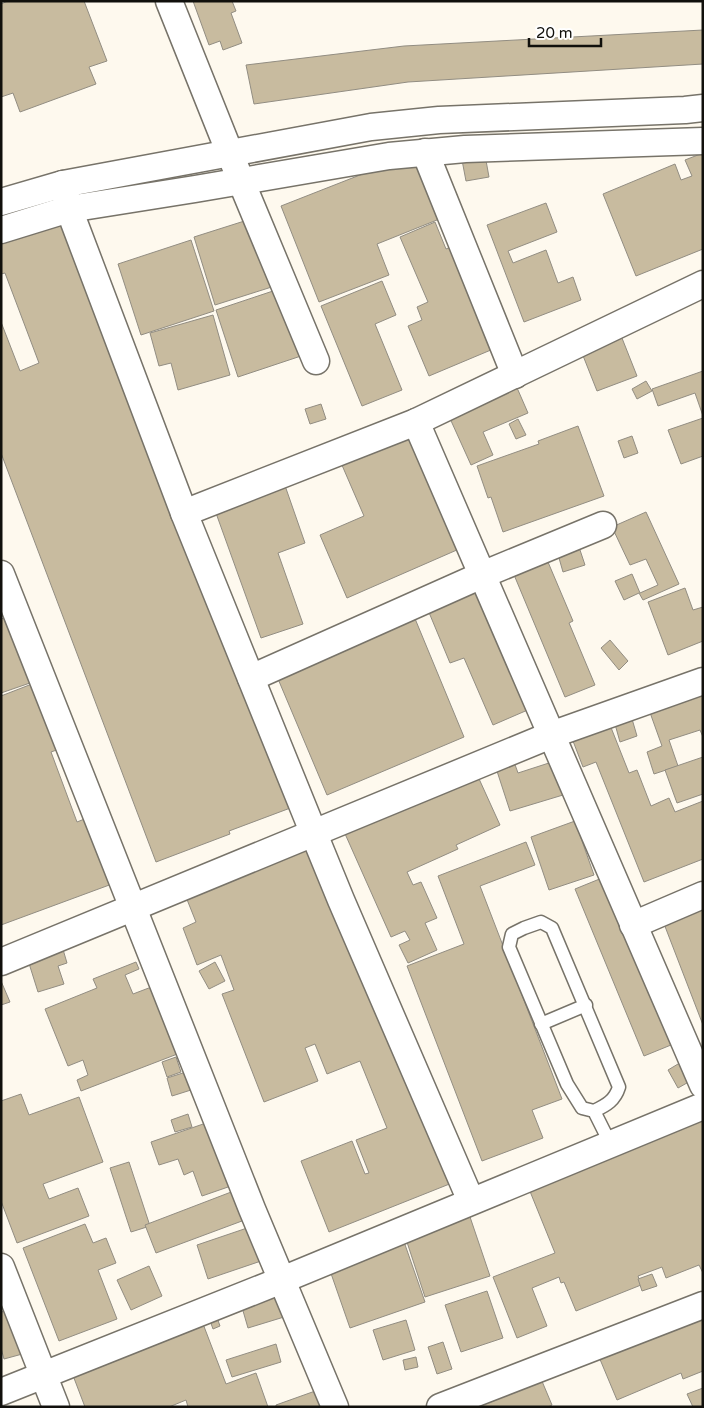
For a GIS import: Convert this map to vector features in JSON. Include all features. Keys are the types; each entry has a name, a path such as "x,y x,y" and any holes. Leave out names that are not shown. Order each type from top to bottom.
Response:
{"street":[{"path":"169,1 316,361"},
{"path":"1,230 66,197 230,153 371,127 439,120 703,108"},
{"path":"1,202 241,181 380,157 425,152 703,141"},
{"path":"425,152 515,374"},
{"path":"66,197 184,514 344,909 471,1201"},
{"path":"184,514 416,422 703,284"},
{"path":"416,422 633,925 701,1074"},
{"path":"251,678 482,575 603,525"},
{"path":"1,574 252,1209 335,1407"},
{"path":"1,962 551,735 703,681"},
{"path":"633,925 703,895"},
{"path":"1,1392 282,1280 703,1106"},
{"path":"1,1267 56,1407"},
{"path":"440,1407 703,1305"}],"lane":[{"path":"542,922 552,928 619,1087 617,1094 609,1104 594,1111 582,1108 567,1084 541,1024 509,946 512,934 542,922"},
{"path":"541,1024 586,1006"},
{"path":"594,1111 610,1144"}],"building":[{"path":"8,1 84,1 107,61 89,67 96,84 20,112 13,93 1,97 1,4"},
{"path":"193,1 232,1 236,11 231,13 242,43 223,50 220,41 209,45"},
{"path":"703,30 703,64 408,82 254,104 246,65 404,46"},
{"path":"416,153 442,218 377,244 389,275 319,302 281,206"},
{"path":"703,153 703,249 636,276 603,194 675,164 681,180 692,176 685,160"},
{"path":"485,155 489,177 466,181 462,160"},
{"path":"546,203 557,232 508,251 513,263 546,250 558,283 573,277 581,300 524,322 487,225"},
{"path":"63,214 293,807 229,831 230,834 156,862 1,453 1,322 20,371 39,363 5,273 1,274 1,237"},
{"path":"257,217 278,285 215,305 194,237"},
{"path":"435,222 446,249 455,245 498,347 429,376 408,326 422,320 417,307 428,302 400,237"},
{"path":"191,240 214,311 141,335 118,264"},
{"path":"382,281 396,315 375,324 402,390 362,406 321,306"},
{"path":"285,287 307,354 238,377 216,310"},
{"path":"213,315 230,375 178,390 171,363 159,366 150,333"},
{"path":"618,328 637,376 597,391 578,343"},
{"path":"703,371 703,416 695,393 658,406 652,389"},
{"path":"511,374 528,413 483,432 493,455 471,465 443,403"},
{"path":"646,381 652,391 637,399 632,389"},
{"path":"321,404 326,419 310,424 305,409"},
{"path":"410,417 466,546 347,598 320,535 364,516 335,449"},
{"path":"703,418 703,456 681,464 668,430"},
{"path":"518,419 526,435 516,439 509,424"},
{"path":"578,426 604,496 503,532 491,497 488,498 477,466 539,444 538,441"},
{"path":"632,436 638,453 624,458 618,441"},
{"path":"282,477 305,543 278,553 303,624 261,638 212,502"},
{"path":"646,512 679,584 643,600 639,593 624,600 615,581 632,574 640,593 658,585 646,559 630,565 612,527"},
{"path":"578,544 585,565 563,572 557,551"},
{"path":"545,555 573,621 569,623 595,685 565,697 512,570"},
{"path":"474,576 530,709 493,725 464,658 450,663 423,598"},
{"path":"685,588 693,610 703,607 703,641 668,655 648,602"},
{"path":"411,609 464,737 327,795 273,667"},
{"path":"7,617 30,683 1,693 1,619"},
{"path":"610,640 628,661 619,670 601,648"},
{"path":"37,682 62,748 51,752 77,822 87,818 112,884 1,925 1,696"},
{"path":"703,688 703,737 700,730 669,740 678,766 654,774 647,752 662,746 648,707"},
{"path":"630,712 637,736 620,742 613,717"},
{"path":"610,725 629,773 637,770 651,806 669,798 675,812 703,801 703,859 644,882 596,762 583,767 573,741"},
{"path":"703,757 703,794 677,803 665,770"},
{"path":"513,759 518,773 552,762 563,795 510,811 495,765"},
{"path":"475,770 500,825 456,845 458,849 407,872 413,885 421,882 437,918 425,923 437,950 408,963 399,945 410,940 405,931 391,937 342,827"},
{"path":"575,821 594,875 549,890 531,837"},
{"path":"317,839 452,1183 329,1232 301,1161 352,1141 365,1174 369,1173 356,1140 387,1128 360,1061 327,1074 315,1044 305,1048 318,1081 264,1102 222,994 234,990 221,955 197,965 183,928 196,922 184,892"},
{"path":"526,842 535,865 480,886 562,1099 532,1110 543,1138 482,1161 407,966 464,944 438,876"},
{"path":"602,878 671,1045 644,1056 575,889"},
{"path":"703,901 703,1025 661,916"},
{"path":"62,946 67,963 58,966 64,984 38,992 27,957"},
{"path":"136,962 139,969 125,975 133,994 154,986 180,1053 81,1091 77,1080 88,1075 83,1060 68,1066 45,1009 97,988 93,979"},
{"path":"215,962 225,981 209,989 199,971"},
{"path":"1,981 10,1002 1,1005"},
{"path":"176,1057 181,1072 167,1077 162,1062"},
{"path":"683,1061 694,1079 678,1088 668,1070"},
{"path":"186,1072 191,1090 172,1096 167,1078"},
{"path":"21,1094 29,1115 79,1097 103,1162 43,1184 49,1199 78,1188 89,1216 17,1243 1,1201 1,1101"},
{"path":"188,1114 192,1127 175,1132 171,1120"},
{"path":"703,1114 703,1273 699,1265 666,1278 662,1267 638,1276 641,1285 576,1311 564,1282 561,1283 559,1277 532,1288 547,1326 517,1338 493,1277 555,1253 527,1184"},
{"path":"209,1122 231,1186 202,1196 193,1171 184,1175 178,1159 159,1165 151,1142"},
{"path":"129,1162 150,1226 131,1232 110,1168"},
{"path":"239,1189 250,1218 156,1253 145,1225"},
{"path":"468,1211 490,1276 425,1297 404,1233"},
{"path":"85,1224 93,1243 106,1238 116,1263 98,1270 117,1319 59,1341 23,1248"},
{"path":"253,1226 264,1260 208,1279 197,1245"},
{"path":"402,1236 425,1302 350,1328 327,1262"},
{"path":"149,1266 162,1296 131,1310 117,1280"},
{"path":"652,1274 657,1286 642,1291 638,1279"},
{"path":"275,1286 284,1317 248,1328 239,1297"},
{"path":"487,1291 503,1338 461,1352 445,1305"},
{"path":"15,1309 26,1353 4,1359 1,1348 1,1312"},
{"path":"215,1312 220,1326 213,1329 208,1315"},
{"path":"703,1314 703,1371 683,1379 681,1373 617,1400 594,1345"},
{"path":"200,1316 226,1384 256,1373 268,1407 188,1407 186,1400 169,1407 85,1407 69,1365"},
{"path":"406,1320 415,1350 383,1360 373,1330"},
{"path":"443,1342 452,1369 437,1374 428,1347"},
{"path":"276,1344 281,1362 232,1377 226,1360"},
{"path":"416,1357 418,1367 405,1370 403,1360"},
{"path":"536,1367 552,1405 548,1407 479,1407 474,1392"},
{"path":"703,1388 703,1407 693,1407 687,1394"},
{"path":"318,1390 324,1407 276,1407 276,1405"}]}
